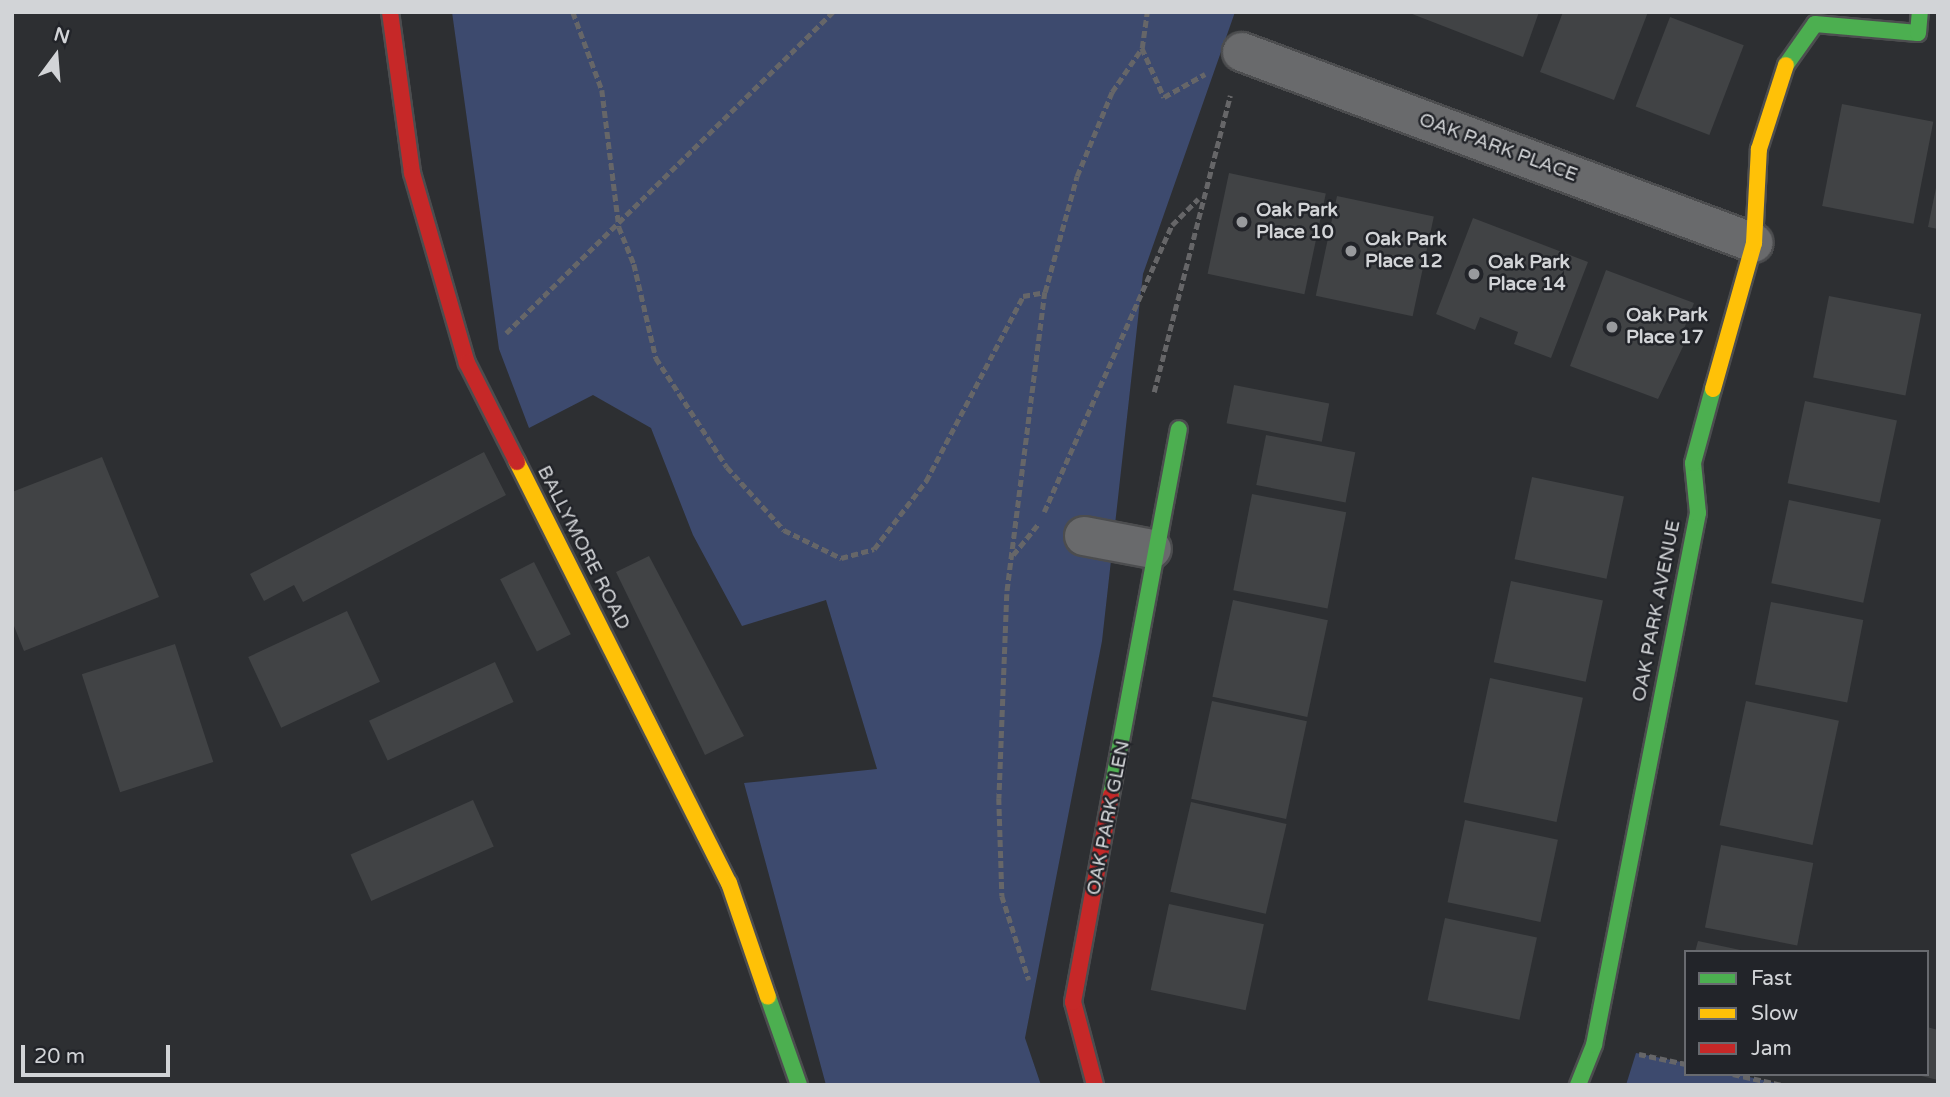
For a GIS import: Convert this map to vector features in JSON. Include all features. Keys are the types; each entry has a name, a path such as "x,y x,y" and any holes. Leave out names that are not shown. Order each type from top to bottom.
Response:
{"street":[{"name":"BALLYMORE ROAD","path":"390,12 412,173 467,363 729,883 799,1085"},
{"name":"OAK PARK AVENUE","path":"1578,1085 1594,1045 1698,513 1693,463 1754,243 1759,149 1790,52 1815,24 1925,27"},
{"name":"OAK PARK PLACE","path":"1242,52 1754,243"},
{"name":"OAK PARK GLEN","path":"1095,1085 1073,1002 1145,636 1152,549 1179,429"},
{"path":"1084,536 1152,549"}],"path":[{"path":"573,12 601,90 619,227 635,264 656,358 727,467 784,530 841,558 873,549 926,481 1023,296 1045,292"},
{"path":"467,363 619,227 833,12"},
{"path":"1073,1002 1030,983 1002,896 999,797 1013,555 1045,292 1077,176 1112,92 1142,48 1147,12"},
{"path":"1142,48 1164,97 1242,52"},
{"path":"1179,429 1148,419 1199,198 1242,52"},
{"path":"1013,555 1031,539 1172,225 1199,198"},
{"path":"1742,1076 1782,1085"}],"shaded area":[{"path":"452,12 1235,12 1143,274 1102,641 1025,1038 1041,1085 826,1085 744,783 877,769 826,600 742,626 693,535 651,428 593,395 529,428 499,349"},
{"path":"1636,1053 1684,1063 1684,1076 1745,1076 1784,1085 1626,1085"}],"building":[{"path":"1407,12 1539,12 1523,57"},
{"path":"1563,12 1648,12 1614,100 1540,72"},
{"path":"1670,17 1744,45 1709,135 1636,107"},
{"path":"1842,104 1933,122 1913,224 1822,206"},
{"path":"1229,173 1326,194 1304,294 1208,274"},
{"path":"1938,183 1938,229 1928,227"},
{"path":"1337,196 1434,217 1413,316 1316,296"},
{"path":"1473,218 1588,262 1551,358 1514,344 1518,332 1480,317 1475,330 1436,314"},
{"path":"1606,270 1694,303 1682,334 1688,336 1658,399 1570,366"},
{"path":"1829,296 1921,314 1905,395 1813,377"},
{"path":"1234,385 1329,404 1322,442 1227,423"},
{"path":"1805,401 1897,421 1879,503 1788,483"},
{"path":"1266,435 1355,452 1346,502 1256,485"},
{"path":"484,452 506,495 303,602 294,585 264,601 250,574"},
{"path":"102,457 159,597 24,651 12,621 12,492"},
{"path":"1532,477 1624,497 1606,579 1515,559"},
{"path":"1252,494 1346,512 1328,609 1233,590"},
{"path":"1789,500 1881,520 1863,603 1771,583"},
{"path":"649,556 744,736 705,755 616,572"},
{"path":"534,562 571,634 537,651 500,579"},
{"path":"1511,581 1603,601 1586,682 1494,662"},
{"path":"1233,600 1328,620 1307,717 1212,697"},
{"path":"1771,602 1863,620 1847,702 1755,684"},
{"path":"347,611 380,682 281,728 248,657"},
{"path":"175,644 213,762 120,792 82,674"},
{"path":"495,662 514,702 388,761 369,721"},
{"path":"1490,678 1583,698 1557,822 1464,802"},
{"path":"1212,701 1307,721 1286,819 1191,799"},
{"path":"1746,701 1839,721 1813,845 1720,825"},
{"path":"473,800 494,847 371,901 351,855"},
{"path":"1191,802 1286,824 1266,914 1170,892"},
{"path":"1465,820 1558,840 1540,922 1448,902"},
{"path":"1721,845 1813,863 1797,945 1705,927"},
{"path":"1169,904 1264,924 1246,1010 1151,990"},
{"path":"1445,918 1537,938 1519,1020 1428,1000"},
{"path":"1698,941 1740,950 1696,950"},
{"path":"1929,1028 1938,1030 1938,1080 1921,1076 1929,1076"}],"traffic: fast":[{"path":"1786,65 1815,24 1918,33 1920,12"},
{"path":"1578,1085 1594,1045 1698,513 1693,463 1713,389"},
{"path":"1111,795 1179,429"},
{"path":"768,997 799,1085"}],"traffic: slow":[{"path":"1713,389 1754,243 1759,149 1786,65"},
{"path":"517,462 729,883 768,997"}],"traffic: jam":[{"path":"390,12 412,173 467,363 517,462"},
{"path":"1095,1085 1073,1002 1111,795"}],"place":[{"name":"Oak Park Place 10","path":"1242,222"},
{"name":"Oak Park Place 12","path":"1351,251"},
{"name":"Oak Park Place 14","path":"1474,274"},
{"name":"Oak Park Place 17","path":"1612,327"}]}
